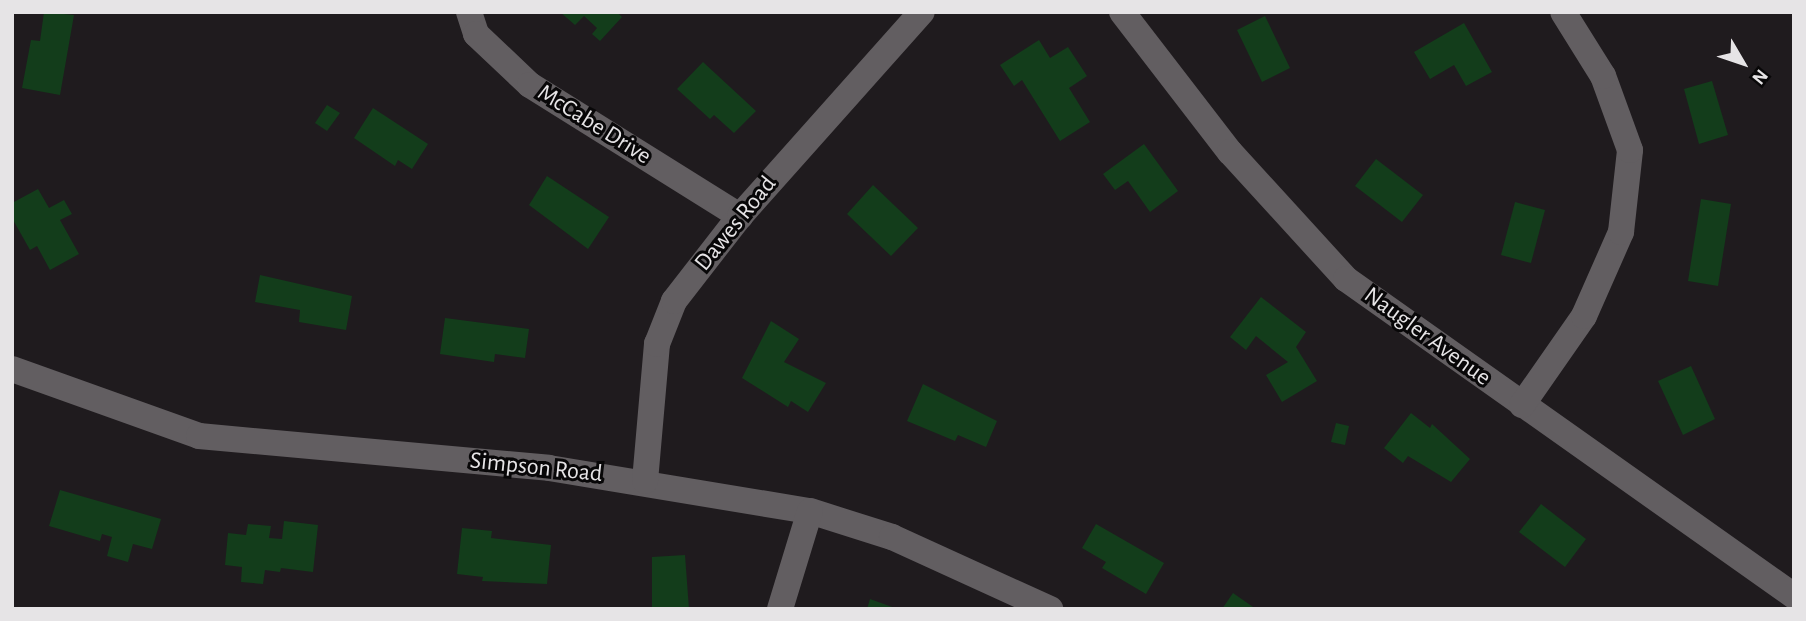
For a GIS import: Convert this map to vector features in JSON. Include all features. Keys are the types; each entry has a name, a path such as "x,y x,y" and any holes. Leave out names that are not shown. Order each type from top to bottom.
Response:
{"street":[{"name":"McCabe Drive","path":"469,12 476,34 530,85 740,216"},
{"name":"Dawes Road","path":"645,481 657,344 674,301 740,216 922,12"},
{"name":"Naugler Avenue","path":"1122,12 1230,152 1312,245 1346,279 1794,596"},
{"path":"1522,405 1584,316 1621,232 1630,150 1603,76 1563,12"},
{"name":"Simpson Road","path":"12,369 199,436 645,481 810,511 903,541 1050,609"},
{"path":"780,609 810,511"}],"building":[{"path":"44,12 74,15 60,95 22,88 31,40 40,41"},
{"path":"560,12 617,12 622,17 600,41 592,34 597,28 584,16 575,25"},
{"path":"1265,16 1290,68 1262,82 1237,30"},
{"path":"1464,23 1492,72 1466,86 1454,65 1430,79 1414,52"},
{"path":"1039,40 1050,58 1068,47 1087,76 1069,88 1090,122 1060,141 1022,80 1014,86 1000,65"},
{"path":"703,62 756,111 734,133 714,115 710,119 677,89"},
{"path":"1712,81 1728,135 1699,144 1684,89"},
{"path":"327,105 340,113 327,131 315,123"},
{"path":"373,108 428,144 412,169 398,160 395,166 354,138"},
{"path":"1144,144 1178,191 1150,212 1128,181 1115,190 1103,174"},
{"path":"1376,159 1423,195 1402,222 1355,186"},
{"path":"547,176 609,217 588,249 529,205"},
{"path":"873,185 918,228 891,256 847,214"},
{"path":"38,189 49,208 64,200 72,214 60,220 79,254 50,270 37,246 30,250 12,218 12,203"},
{"path":"1701,199 1731,204 1718,286 1688,281"},
{"path":"1515,202 1545,210 1531,263 1501,255"},
{"path":"260,275 352,296 346,330 299,322 300,310 255,302"},
{"path":"1261,297 1306,332 1296,347 1317,381 1282,402 1266,375 1288,362 1256,336 1246,350 1230,337"},
{"path":"445,318 529,329 525,358 495,354 494,362 440,354"},
{"path":"771,321 799,339 784,362 826,383 808,412 791,401 788,407 742,378"},
{"path":"1691,366 1715,419 1683,435 1658,381"},
{"path":"923,384 997,421 986,447 958,435 955,441 907,421"},
{"path":"1411,413 1430,428 1432,424 1470,459 1451,482 1408,456 1403,463 1384,448"},
{"path":"1336,423 1349,426 1345,445 1331,442"},
{"path":"60,490 161,519 152,549 133,544 128,562 107,556 112,537 102,534 100,541 49,526"},
{"path":"1541,504 1586,539 1565,567 1519,532"},
{"path":"284,521 318,525 313,572 281,568 280,572 265,570 263,584 241,582 242,567 225,565 228,533 246,535 248,524 271,526 269,538 282,539"},
{"path":"1096,524 1164,563 1146,594 1102,568 1106,562 1082,548"},
{"path":"462,528 492,531 491,538 551,545 547,584 482,581 483,577 457,574"},
{"path":"685,555 689,609 652,609 652,557"},
{"path":"1233,593 1256,609 1222,609"},
{"path":"870,599 895,608 895,609 867,609"}]}
